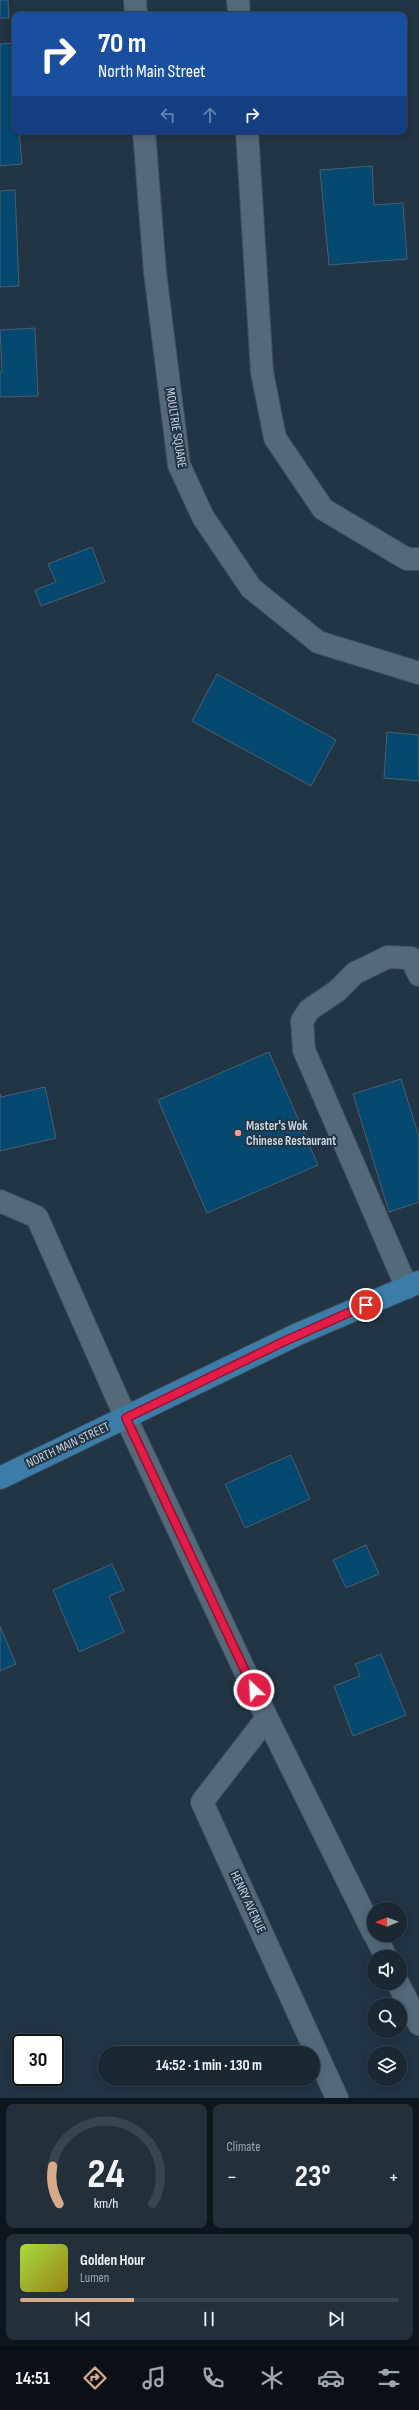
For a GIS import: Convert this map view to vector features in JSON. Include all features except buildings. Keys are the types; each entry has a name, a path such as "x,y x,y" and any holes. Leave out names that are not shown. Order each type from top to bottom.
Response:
{"main road":[{"name":"NORTH MAIN STREET","path":"0,1478 291,1338 413,1285"}],"street":[{"path":"135,0 136,12"},
{"path":"238,0 239,12"},
{"name":"MOULTRIE SQUARE","path":"144,134 155,272 179,465 202,517 251,588 318,642 419,673"},
{"path":"247,134 262,372 275,438 323,509 407,559 419,559"},
{"path":"413,1285 304,1050 302,1021 309,1010 337,991 355,973 388,957 411,958 419,975"},
{"path":"0,1201 37,1217 126,1418 267,1718 367,1920"},
{"name":"HENRY AVENUE","path":"267,1718 202,1802 337,2098"},
{"path":"402,1990 419,2024"}],"place":[{"name":"Master's Wok Chinese Restaurant","path":"238,1133"}],"route":[{"path":"254,1690 126,1418 298,1334 366,1305"}]}
